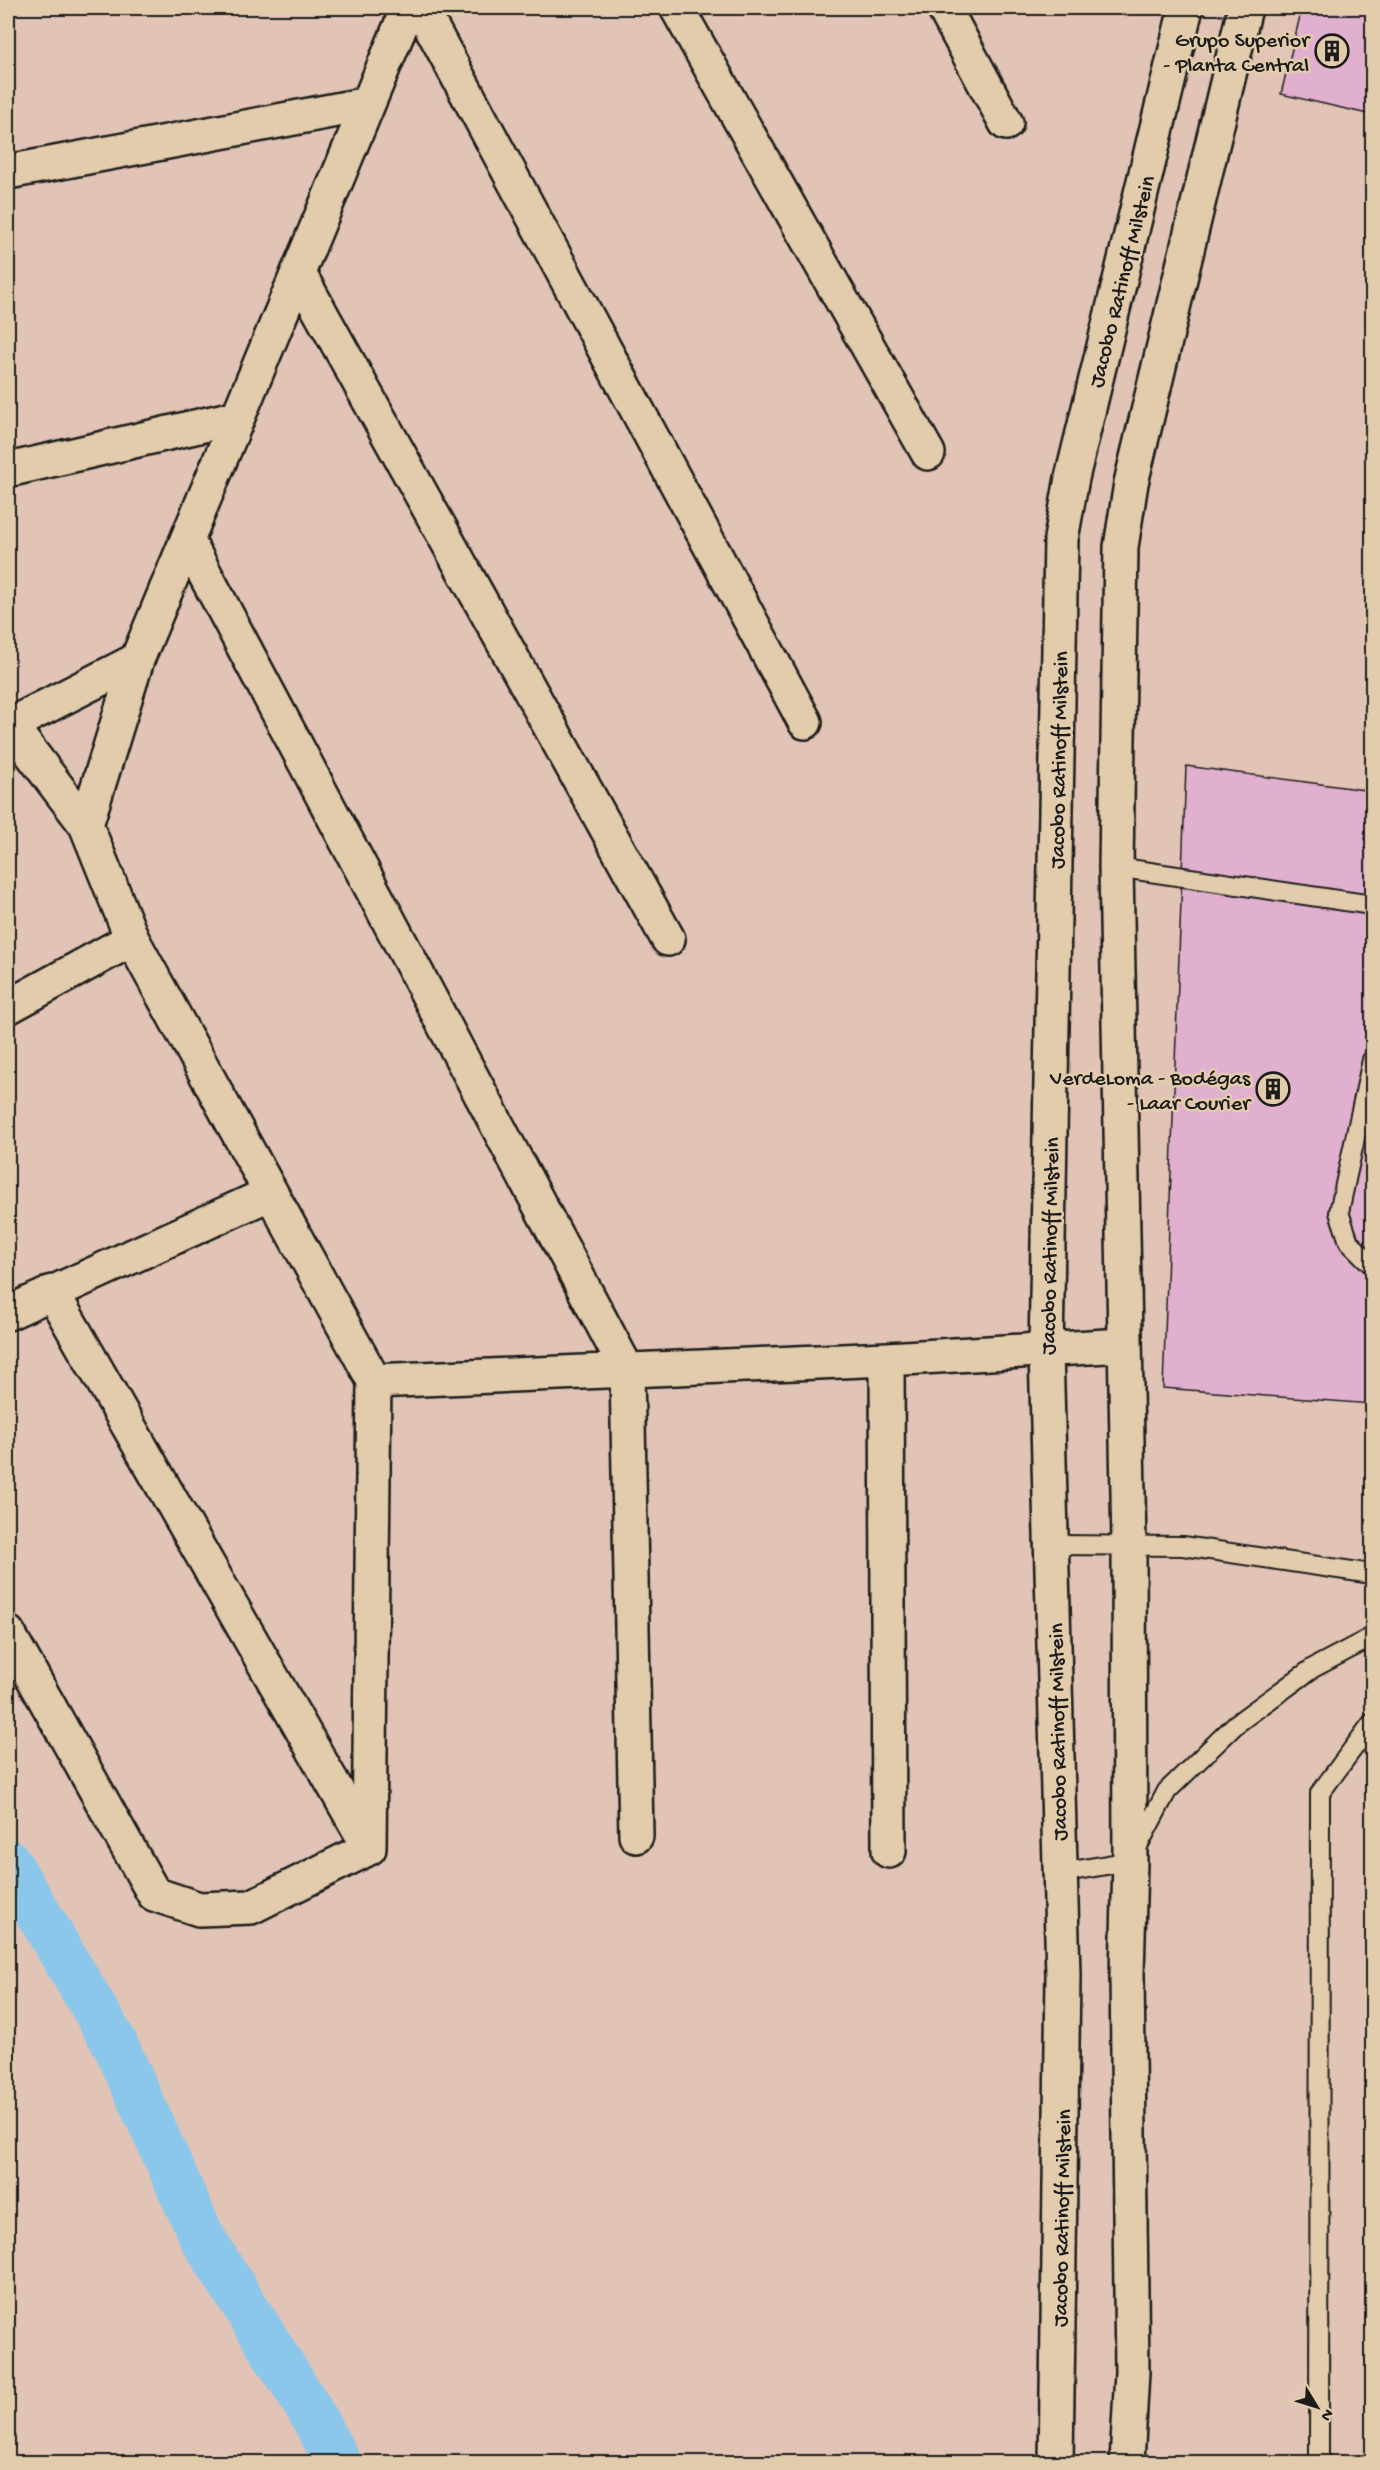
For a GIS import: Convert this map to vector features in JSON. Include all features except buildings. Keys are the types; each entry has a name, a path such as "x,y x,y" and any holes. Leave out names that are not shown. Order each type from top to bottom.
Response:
{"street":[{"path":"86,825 137,660 408,8"},
{"path":"421,8 805,722"},
{"path":"677,8 928,453"},
{"path":"944,8 1006,123"},
{"name":"Jacobo Ratinoff Milstein","path":"1056,2463 1063,1976 1046,1351 1061,539 1075,466 1186,8"},
{"path":"1127,2463 1132,2372 1127,1975 1130,1861 1129,1546 1116,867 1121,547 1131,483 1245,8"},
{"path":"8,172 368,104"},
{"path":"298,272 668,939"},
{"path":"8,470 238,417"},
{"path":"187,540 627,1370 636,1836"},
{"path":"137,660 9,725 86,825 132,939 374,1381 369,1848"},
{"path":"8,1007 132,939"},
{"path":"8,1313 271,1193"},
{"path":"52,1292 369,1848"},
{"path":"374,1381 887,1359 1124,1346"},
{"path":"887,1359 889,1851"},
{"path":"8,1633 154,1894 199,1909 251,1907 369,1848"}],"lane":[{"path":"1116,867 1372,905"},
{"path":"1372,1060 1339,1212 1349,1242 1372,1265"},
{"path":"1051,1545 1183,1546 1372,1574"},
{"path":"1059,1873 1130,1861 1167,1791 1236,1724 1313,1668 1372,1636"},
{"path":"1319,2463 1320,1793 1372,1723"}],"waterway":[{"path":"8,1862 115,2044 202,2237 309,2409 338,2462"}],"place":[{"name":"Grupo Superior - Planta Central","path":"1332,51"},
{"name":"VerdeLoma - Bodégas - Laar Courier","path":"1273,1089"}]}
